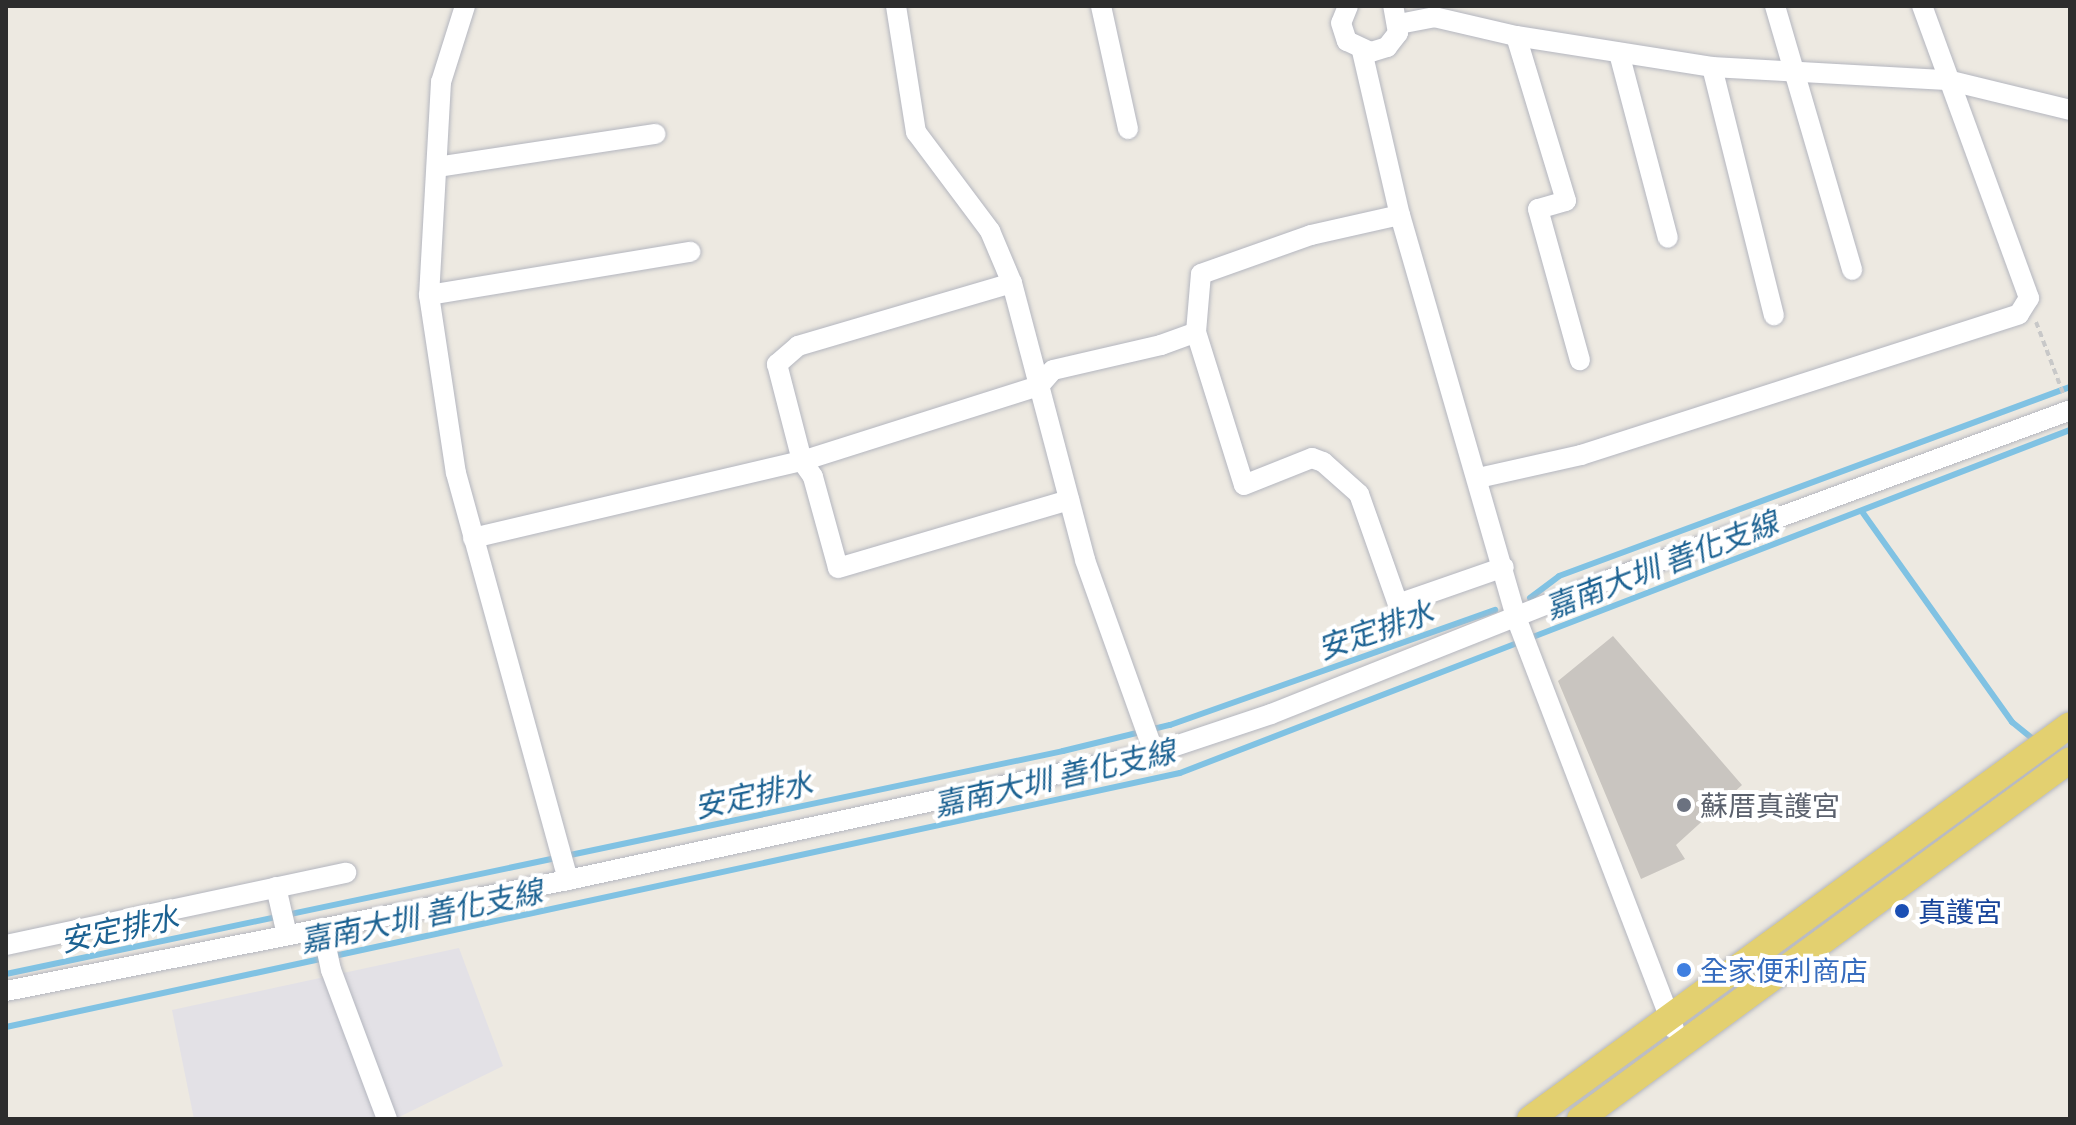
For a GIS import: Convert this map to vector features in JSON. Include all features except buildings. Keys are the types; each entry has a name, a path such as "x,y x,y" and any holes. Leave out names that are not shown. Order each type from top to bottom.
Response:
{"main road":[{"path":"1530,1119 1668,1016 2068,731"},
{"path":"1580,1119 2070,760"}],"street":[{"path":"465,6 441,82 429,295 456,473 568,880"},
{"path":"896,6 916,132 990,231 1012,283 1069,500 1154,753"},
{"path":"1101,6 1128,129"},
{"path":"1348,6 1343,32 1362,51 1400,215 1519,624 1668,1016 1682,1045"},
{"path":"1775,6 1796,69 1852,270"},
{"path":"1478,478 1581,455 2019,314 2029,298 1922,6"},
{"path":"1362,51 1387,47 1396,15 1434,17 1516,36 1712,67 1796,69 1947,80 2070,110"},
{"path":"1516,36 1566,201 1538,209 1580,360"},
{"path":"1619,53 1668,238"},
{"path":"1712,67 1774,315"},
{"path":"437,167 656,134"},
{"path":"1400,215 1311,235 1201,274 1196,332 1244,485 1312,458 1323,462 1359,494 1398,604 1504,567"},
{"path":"429,295 690,252"},
{"path":"1012,283 798,346 777,364 802,461 813,477 838,568 1069,500"},
{"path":"473,538 802,461 1039,386 1053,370 1196,332"},
{"path":"6,991 568,880 1154,753 1519,624 1606,581 2070,410"},
{"path":"6,945 346,873"},
{"path":"276,887 287,935"},
{"path":"322,928 331,970 387,1119"}],"path":[{"path":"2019,314 2034,318 2058,377"}],"shaded area":[{"path":"459,948 503,1066 395,1119 194,1119 172,1010"}],"waterway":[{"name":"安定排水","path":"1530,598 1559,576 2070,387"},
{"name":"嘉南大圳 善化支線","path":"6,1027 1180,773 2070,430"},
{"path":"1863,513 2012,722 2037,742"},
{"name":"安定排水","path":"6,974 1063,751 1170,725 1495,610"}],"place":[{"name":"蘇厝真護宮","path":"1684,805"},
{"name":"真護宮","path":"1902,911"},
{"name":"全家便利商店","path":"1684,970"}]}
